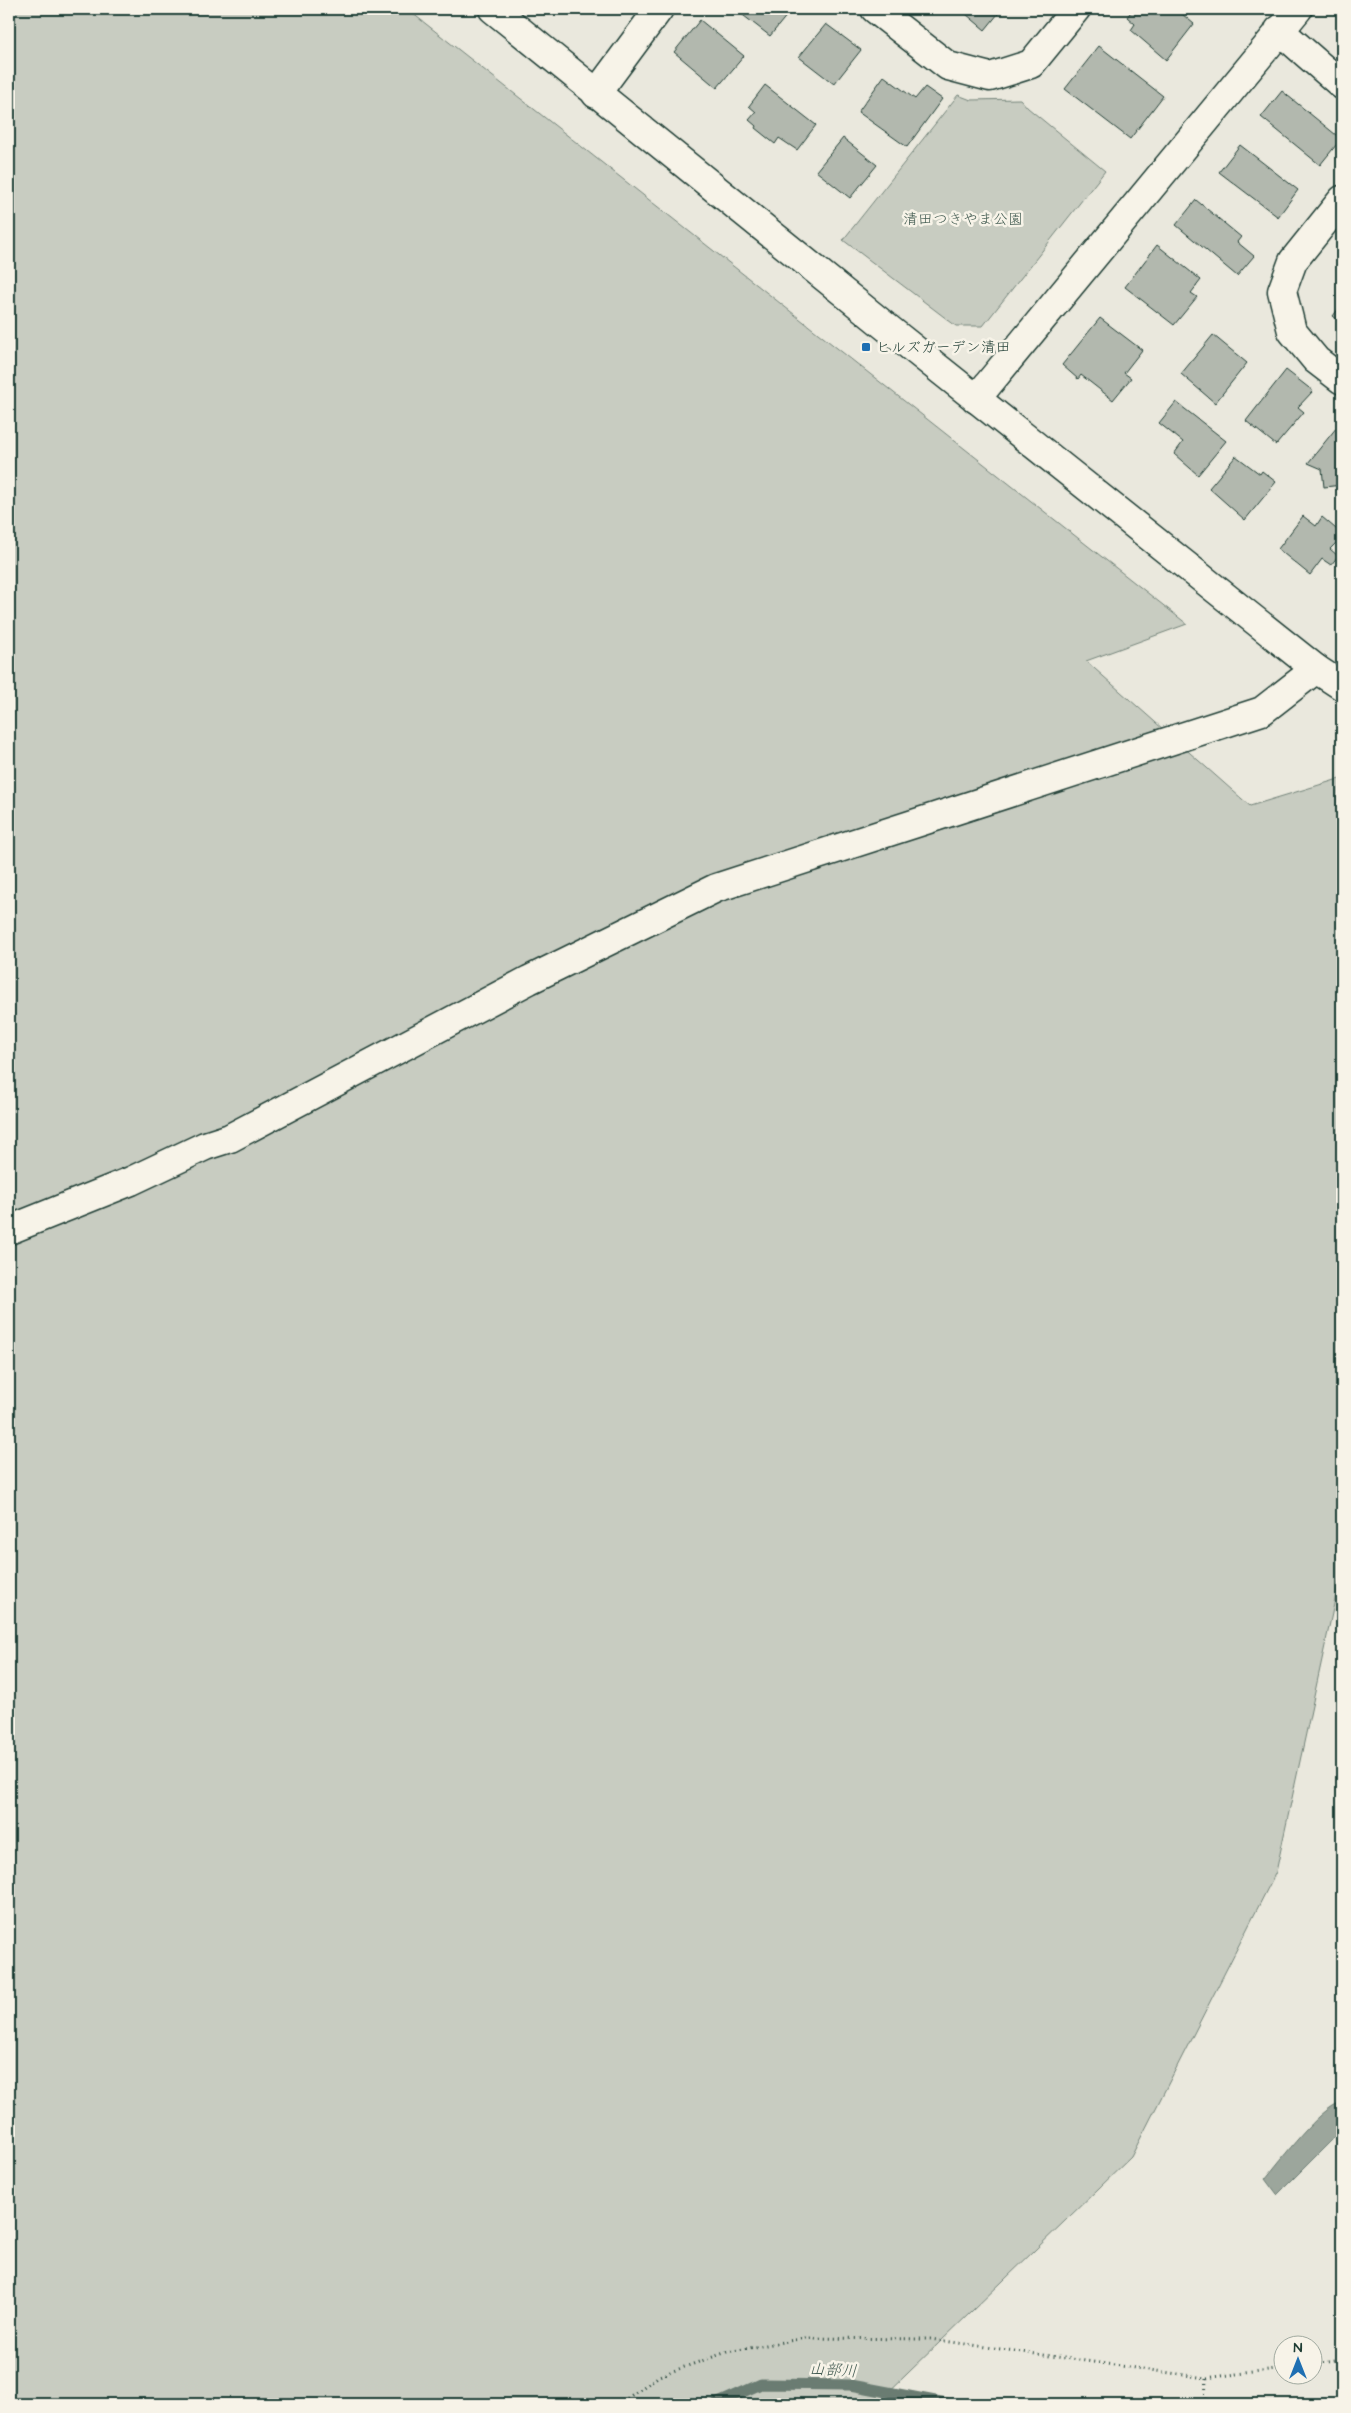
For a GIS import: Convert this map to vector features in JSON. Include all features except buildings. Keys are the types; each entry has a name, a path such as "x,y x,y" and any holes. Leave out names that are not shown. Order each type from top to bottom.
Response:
{"street":[{"path":"492,9 976,399 1316,669 1342,686"},
{"path":"596,94 659,9"},
{"path":"875,9 948,66 990,77 1031,64 1076,9"},
{"path":"976,399 1278,30 1298,9"},
{"path":"1278,30 1342,85"},
{"path":"1342,200 1293,261 1282,291 1292,332 1316,360 1342,380"},
{"path":"9,1230 131,1181 205,1146 230,1138 529,980 716,888 1262,711 1316,669"}],"path":[{"path":"619,2404 659,2376 718,2355 805,2338 930,2339 1206,2378 1274,2369"},
{"path":"1324,2363 1342,2360"},
{"path":"1206,2378 1206,2404"}],"green space":[{"path":"9,9 407,9 1187,624 1086,661 1250,806 1342,778 1342,1567 1276,1872 1131,2157 876,2404 9,2404"},
{"name":"清田つきやま公園","path":"958,95 971,100 1020,99 1028,108 1105,171 983,326 956,326 843,240"}],"shaded area":[{"path":"1342,2102 1342,2133 1337,2135 1277,2195 1265,2179 1323,2113"}],"waterway":[{"name":"山部川","path":"716,2404 761,2384 851,2385 951,2404"}],"place":[{"name":"ヒルズガーデン清田","path":"866,347"}]}
